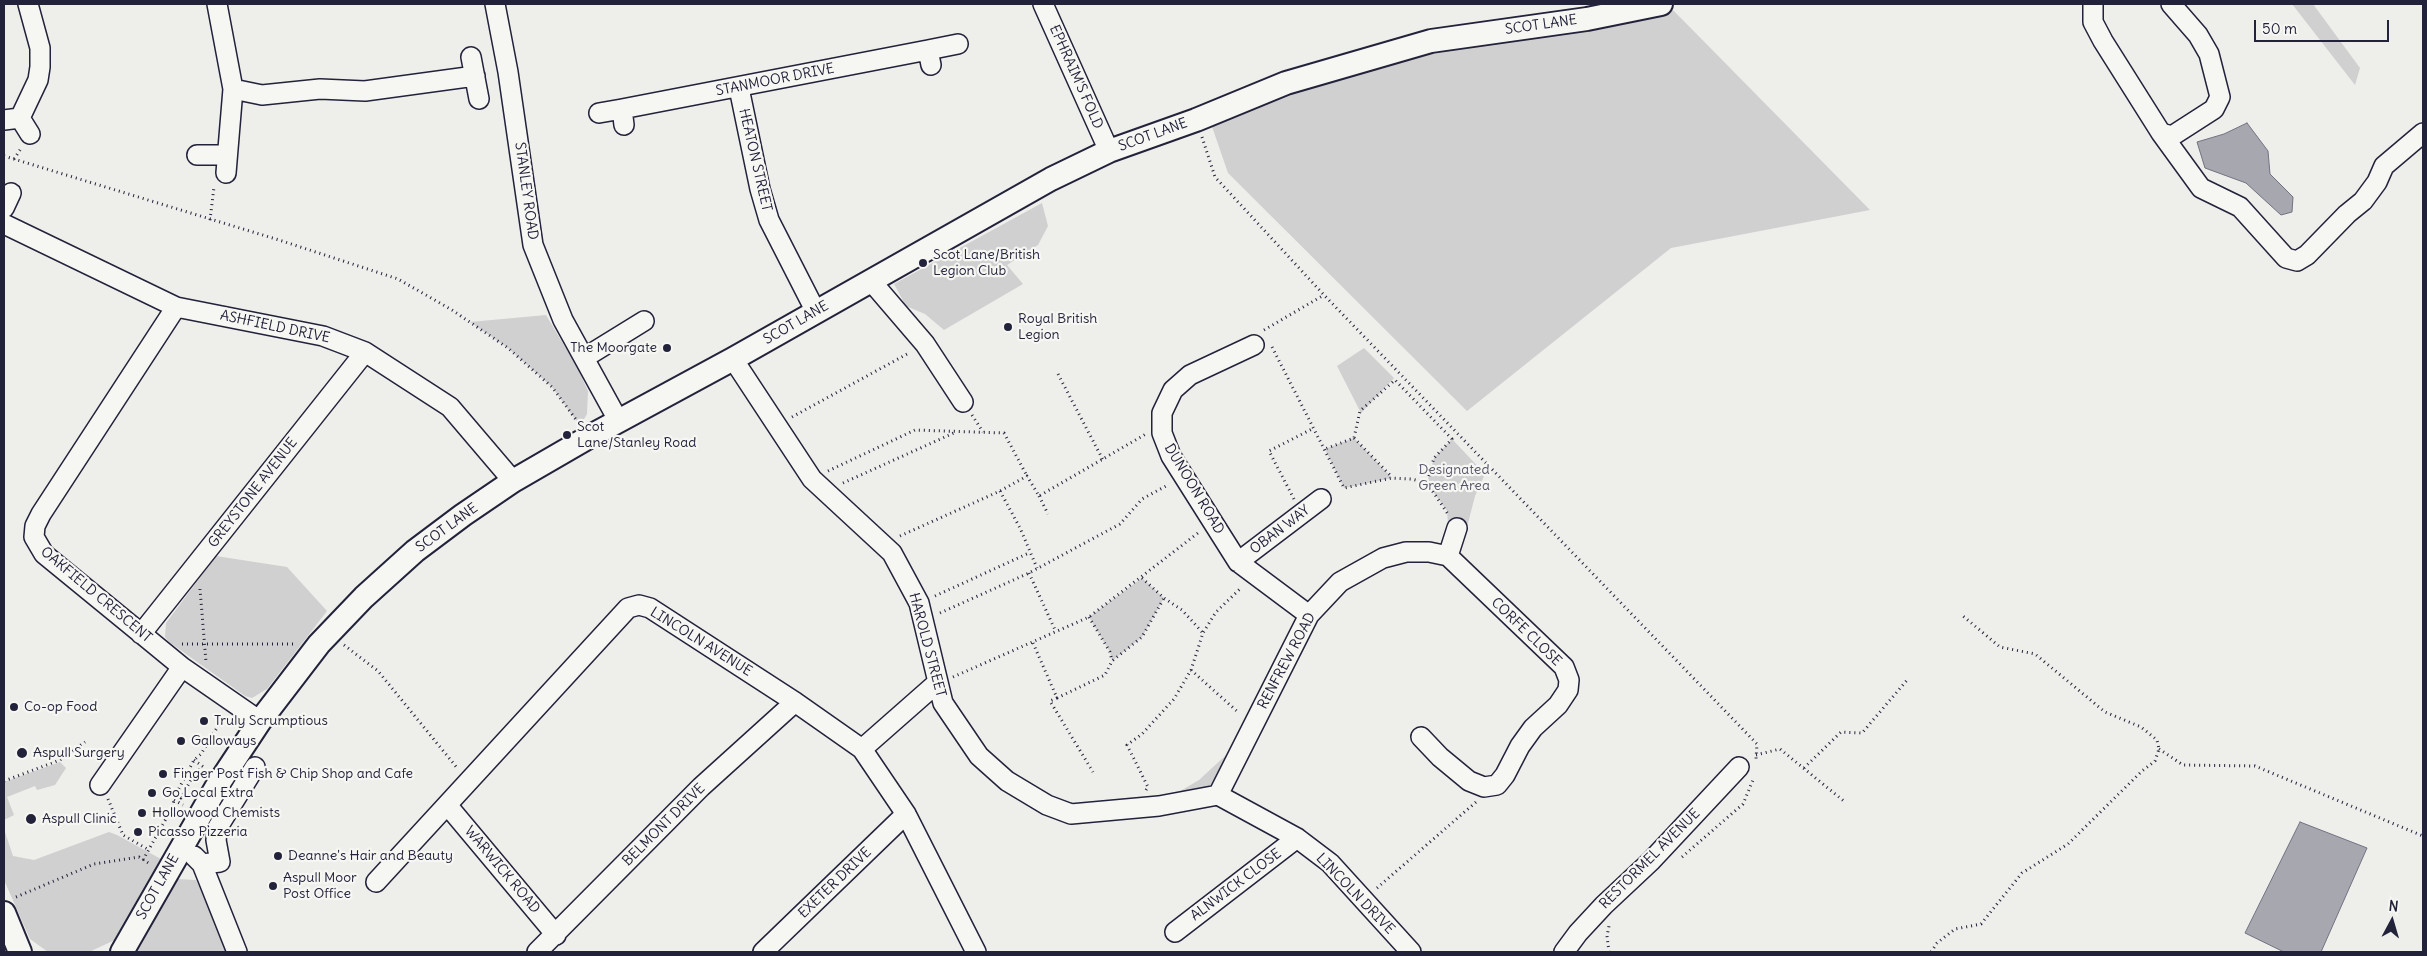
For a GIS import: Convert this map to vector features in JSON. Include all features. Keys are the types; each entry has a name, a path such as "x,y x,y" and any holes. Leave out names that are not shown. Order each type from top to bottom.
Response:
{"main road":[{"name":"SCOT LANE","path":"109,952 125,947 180,847 260,721 324,639 364,597 415,551 513,481 618,420 733,359 1051,179 1109,151 1196,120 1286,83 1431,41 1587,19 1661,4"},
{"path":"7,906 23,948"}],"street":[{"path":"28,4 40,48 40,67 38,80 12,119 30,134"},
{"path":"197,155 227,164 233,89 217,4"},
{"name":"STANLEY ROAD","path":"495,4 508,72 533,245 563,320 618,420"},
{"name":"EPHRAIM'S FOLD","path":"1043,4 1109,151"},
{"path":"2093,4 2093,22 2103,41 2161,133 2201,188 2240,207 2286,258 2297,261 2307,255 2346,214 2363,201 2384,166 2423,134"},
{"path":"2161,133 2172,136 2214,109 2220,97 2209,54 2198,35 2171,4"},
{"name":"STANMOOR DRIVE","path":"599,113 623,117 739,88 929,57 958,44"},
{"path":"471,57 479,99"},
{"path":"233,89 262,95 320,89 365,91 475,76"},
{"name":"HEATON STREET","path":"739,88 760,189 770,220 816,312"},
{"name":"ASHFIELD DRIVE","path":"4,224 176,307 324,336 365,352 450,407 513,481"},
{"path":"871,281 925,344 963,402"},
{"name":"OAKFIELD CRESCENT","path":"176,307 41,514 34,531 36,544 44,554 182,667 260,721"},
{"path":"584,358 644,321"},
{"name":"DUNOON ROAD","path":"1264,343 1190,375 1173,390 1162,413 1162,433 1171,456 1238,562 1309,615"},
{"name":"GREYSTONE AVENUE","path":"148,639 198,563 365,352"},
{"name":"HAROLD STREET","path":"733,359 818,485 884,543 892,553 909,581 921,612 936,683 943,703 979,756 1007,782 1047,805 1072,814 1159,806 1218,795"},
{"name":"OBAN WAY","path":"1238,562 1300,513 1322,499"},
{"path":"1448,556 1457,528"},
{"name":"RENFREW ROAD","path":"1218,795 1309,615 1340,582 1383,558 1406,552 1429,552 1448,556"},
{"name":"CORFE CLOSE","path":"1448,556 1564,667 1569,680 1568,690 1558,706 1532,728 1505,775 1497,785"},
{"name":"LINCOLN AVENUE","path":"376,882 448,806 628,608 639,605 650,608 796,702 862,749 906,814 976,952"},
{"path":"100,785 182,667"},
{"path":"862,749 936,683"},
{"name":"BELMONT DRIVE","path":"538,952 701,787 796,702"},
{"path":"1421,737 1440,757 1469,781 1484,786 1497,785"},
{"path":"202,864 220,862 216,834 255,766"},
{"name":"RESTORMEL AVENUE","path":"1564,952 1578,933 1604,905 1750,768"},
{"name":"LINCOLN DRIVE","path":"1218,795 1298,838 1330,864 1411,952"},
{"path":"208,802 226,814"},
{"name":"WARWICK ROAD","path":"448,806 556,935"},
{"name":"EXETER DRIVE","path":"763,952 906,814"},
{"name":"ALNWICK CLOSE","path":"1175,932 1298,838"},
{"path":"180,847 202,864 237,952"}],"path":[{"path":"1196,120 1216,177 1324,295 1756,744 1756,755 1750,768 1743,804 1676,862"},
{"path":"4,156 398,279 452,310 508,348 552,387 589,437"},
{"path":"210,220 214,179 227,164"},
{"path":"1324,295 1264,330 1264,343 1314,428 1344,488 1392,478 1412,478 1428,483 1447,511 1448,525 1457,528"},
{"path":"776,425 925,344"},
{"path":"1058,374 1103,460"},
{"path":"1354,438 1360,411 1395,380 1452,438 1434,458 1428,483"},
{"path":"1300,513 1270,450 1314,428"},
{"path":"818,485 915,430 1004,433 1048,514"},
{"path":"818,485 957,431"},
{"path":"1039,496 1150,432"},
{"path":"1325,448 1354,438"},
{"path":"1354,438 1392,478"},
{"path":"884,543 1000,491 1028,476"},
{"path":"921,612 1029,573 1120,524 1142,498 1184,476"},
{"path":"1000,491 1020,528 1037,568"},
{"path":"936,683 1033,643 1089,617 1213,522"},
{"path":"921,612 1029,553"},
{"path":"198,563 207,684"},
{"path":"1029,573 1056,632"},
{"path":"1143,795 1148,787 1127,745 1142,734 1174,699 1191,670 1203,633 1216,612 1254,574"},
{"path":"1142,578 1164,598 1182,610 1203,633"},
{"path":"1093,772 1050,701 1105,675 1112,661 1142,637 1164,598"},
{"path":"1931,952 1937,943 1955,929 1981,924 2022,873 2068,844 2142,771 2156,761 2159,749 2157,740 2142,727 2105,712 2035,654 2000,647 1963,616"},
{"path":"1089,617 1110,652 1112,661"},
{"path":"148,639 204,644 324,639 378,671 469,783"},
{"path":"1033,643 1057,698"},
{"path":"1191,670 1253,725"},
{"path":"1804,768 1841,732 1862,734 1908,679"},
{"path":"143,860 172,808 176,795 194,760 216,731 232,701"},
{"path":"4,781 60,760 85,742"},
{"path":"1756,755 1780,749 1845,802"},
{"path":"2159,749 2183,765 2255,766 2423,836"},
{"path":"194,760 202,766"},
{"path":"176,795 181,798 197,769 206,773 208,770"},
{"path":"100,785 114,810 123,836 149,850"},
{"path":"1363,900 1497,785"},
{"path":"174,800 181,804"},
{"path":"7,906 94,864 139,857 166,873"},
{"path":"1613,919 1607,936 1608,951 1614,952"}],"green space":[{"path":"1667,4 1870,210 1671,248 1467,411 1228,173 1208,115 1440,39"},
{"path":"2292,4 2313,4 2360,68 2355,85"},
{"path":"1042,203 1048,226 1038,245 1007,265 1023,284 944,330 925,314 906,306 894,284"},
{"path":"546,315 577,367 588,391 587,414 580,426 552,387 508,348 470,322"},
{"path":"1364,348 1394,378 1361,413 1337,366"},
{"path":"1354,438 1392,478 1344,488 1325,449"},
{"name":"Designated Green Area","path":"1452,439 1485,474 1475,496 1466,531 1448,525 1447,511 1427,483 1434,458"},
{"path":"216,556 287,567 327,611 267,689 252,698 245,696 169,642 165,637 166,623"},
{"path":"1142,578 1164,598 1142,637 1112,661 1110,652 1089,617"},
{"path":"1238,744 1217,773 1207,791 1177,793 1199,780"},
{"path":"60,762 66,768 55,785 37,790 35,786 7,797 14,815 4,820 4,782"},
{"path":"4,829 13,856 34,860 109,832 161,859 117,939 89,952 48,952 30,939 4,880"},
{"path":"177,879 196,880 227,952 134,952"}],"shaded area":[{"path":"2247,123 2268,151 2270,174 2293,197 2292,212 2281,215 2246,183 2205,168 2197,142 2224,134"},
{"path":"2300,822 2367,848 2321,952 2284,952 2245,933"}],"place":[{"name":"Scot Lane/British Legion Club","path":"923,263"},
{"name":"Royal British Legion","path":"1008,327"},
{"name":"The Moorgate","path":"667,348"},
{"name":"Scot Lane/Stanley Road","path":"567,435"},
{"name":"Co-op Food","path":"14,707"},
{"name":"Truly Scrumptious","path":"204,721"},
{"name":"Galloways","path":"181,741"},
{"name":"Aspull Surgery","path":"22,753"},
{"name":"Finger Post Fish & Chip Shop and Cafe","path":"163,774"},
{"name":"Go Local Extra","path":"152,793"},
{"name":"Hollowood Chemists","path":"142,813"},
{"name":"Aspull Clinic","path":"31,819"},
{"name":"Picasso Pizzeria","path":"138,832"},
{"name":"Deanne's Hair and Beauty","path":"278,856"},
{"name":"Aspull Moor Post Office","path":"273,886"}]}
